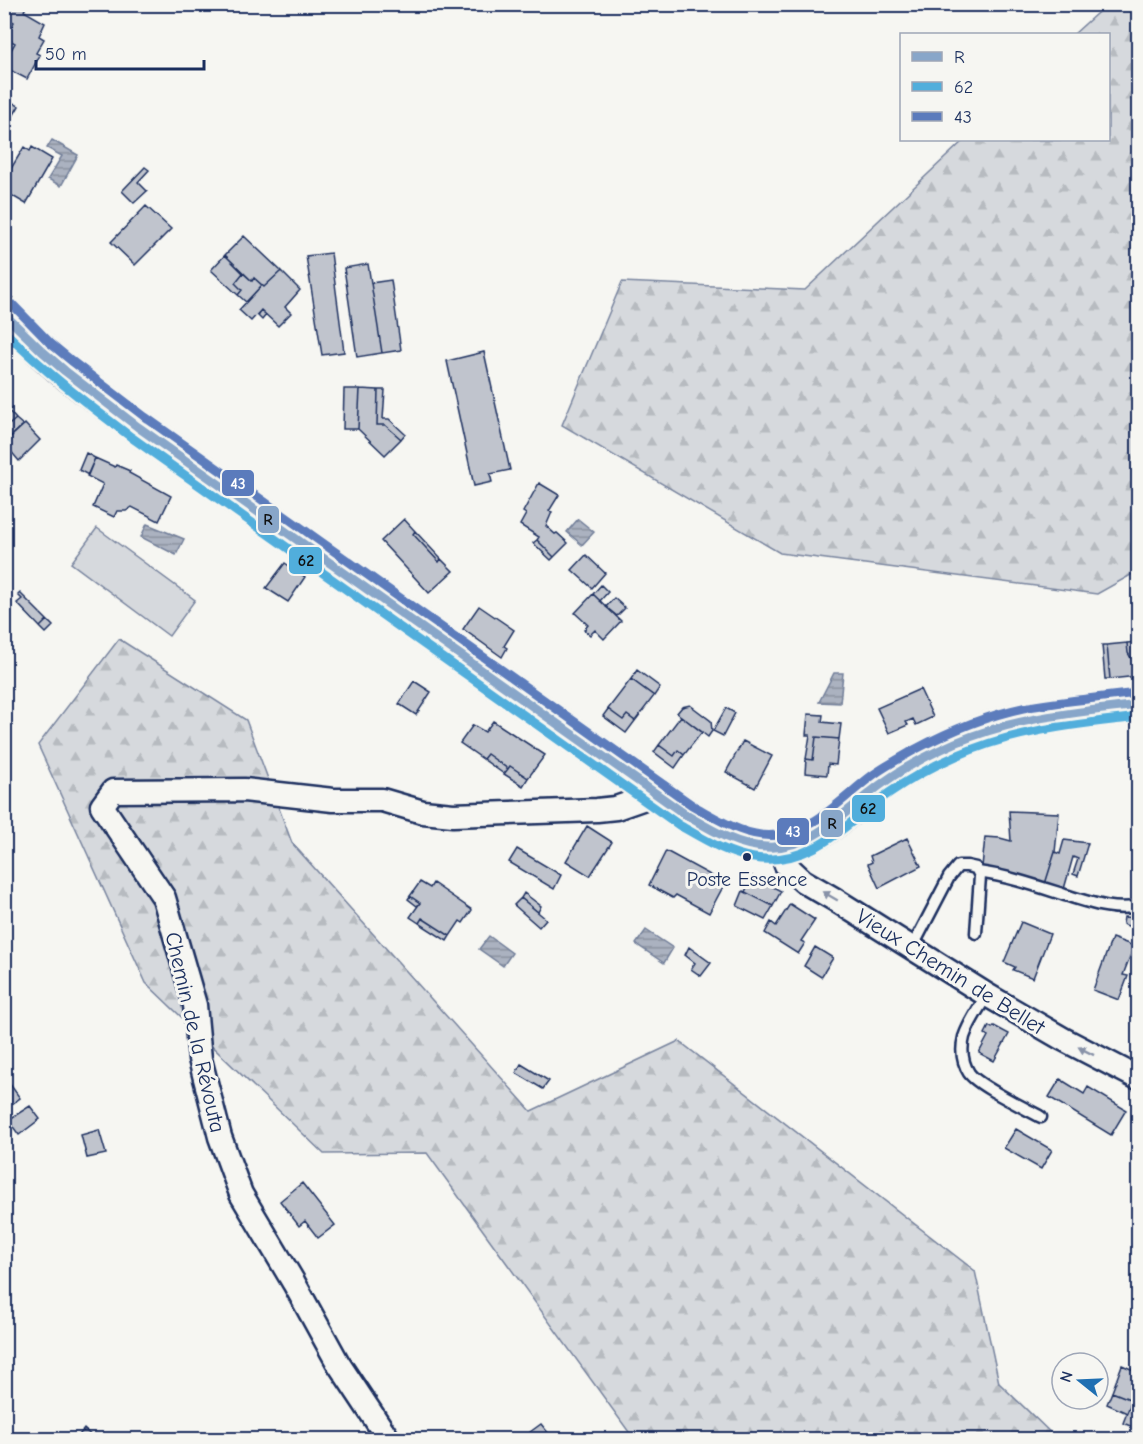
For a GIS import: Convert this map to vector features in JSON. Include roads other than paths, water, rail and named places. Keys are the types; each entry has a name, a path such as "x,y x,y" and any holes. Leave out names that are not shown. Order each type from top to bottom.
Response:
{"main road":[{"path":"4,313 55,363 111,407 686,815 716,832 747,845 762,848 800,842 828,827 880,785 908,768 946,747 985,732 1025,720 1138,705"}],"street":[{"name":"Chemin de la Révouta","path":"389,1440 338,1363 241,1194 220,1137 200,1059 195,1005 164,898 102,806 113,791 244,790 333,800 382,800 423,812 453,815 607,809 627,805 656,794"},
{"name":"Vieux Chemin de Bellet","path":"779,847 786,865 803,881 834,898 987,995 1138,1078"}],"lane":[{"path":"912,948 949,877 958,867 976,868 981,876 976,933"},
{"path":"978,872 1022,882 1107,907 1126,909 1138,906"},
{"path":"987,995 965,1035 962,1049 964,1062 970,1074 980,1082 1041,1117"}],"place":[{"name":"Poste Essence","path":"747,857"}]}
